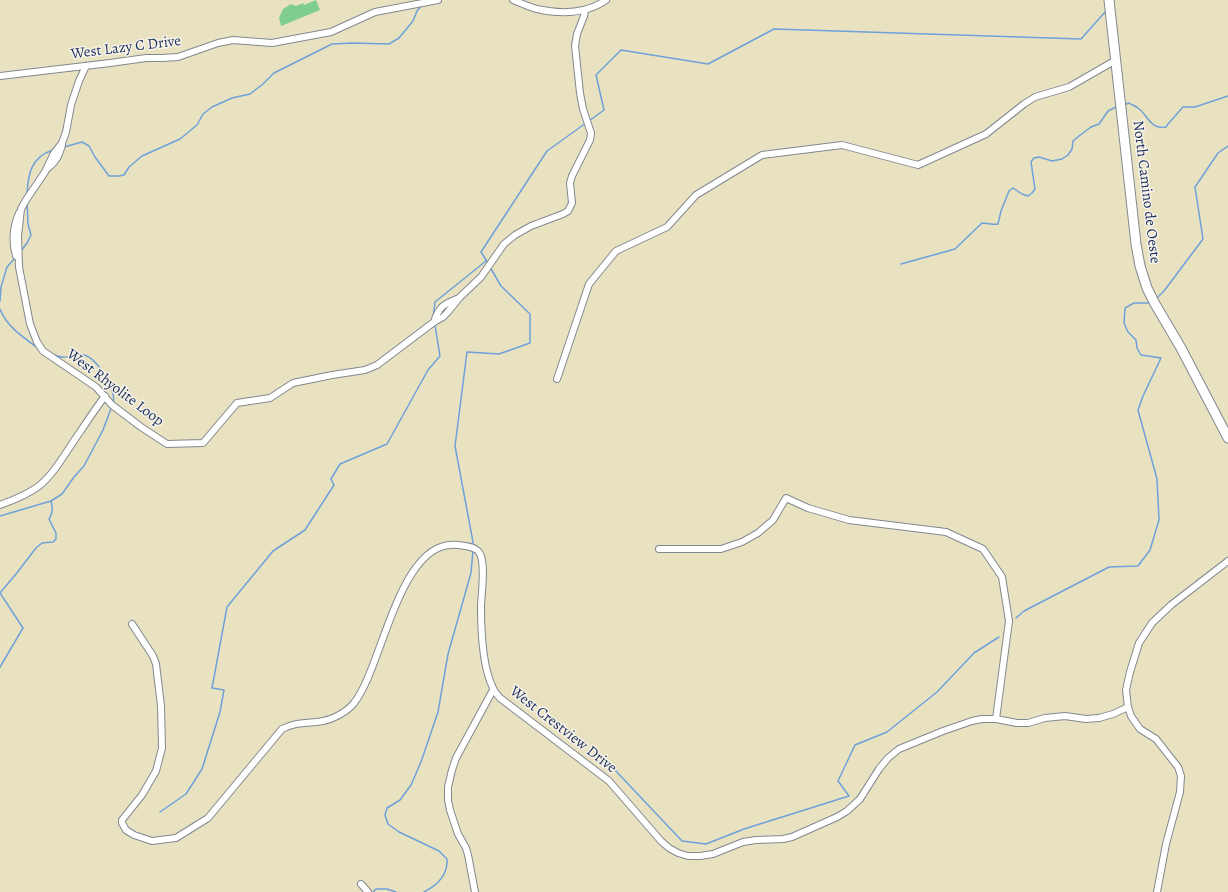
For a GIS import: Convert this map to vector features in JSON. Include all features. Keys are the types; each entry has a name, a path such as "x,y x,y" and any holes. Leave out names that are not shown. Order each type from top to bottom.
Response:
{"street":[{"name":"West Lazy C Drive","path":"0,76 146,58 178,57 218,43 233,40 272,43 330,32 375,12 438,0"},
{"path":"513,0 536,9 564,13 585,10 606,0"},
{"name":"North Camino de Oeste","path":"1109,0 1136,244 1140,266 1147,288 1155,304 1181,348 1228,438"},
{"name":"West Rhyolite Loop","path":"86,66 71,105 66,132 62,143 54,152 45,172 21,209 18,236 20,267 29,318 37,342 43,351 96,387 112,405 129,418 167,444 203,443 237,403 270,398 293,383 365,370 377,365 447,313 476,283 504,244 515,235 530,226 568,211 572,202 570,183 572,176 590,140 591,133 580,93 575,46 577,34 585,10"},
{"path":"557,379 589,284 616,251 668,227 696,195 762,155 842,145 918,165 986,134 1035,97 1069,87 1116,60"},
{"path":"0,505 20,498 39,486 50,475 67,453 79,432 105,396"},
{"path":"659,549 721,549 742,542 758,533 773,520 786,498 808,508 849,520 946,532 983,549 1002,576 1008,621 996,719"},
{"name":"West Crestview Drive","path":"132,624 153,656 156,664 161,706 162,748 156,771 142,795 122,820 122,823 126,830 134,835 152,841 176,838 208,818 282,729 291,725 324,721 335,717 354,704 365,684 393,611 406,582 424,557 435,548 454,544 469,546 478,550 481,555 483,563 481,627 486,665 493,690 500,698 609,781 661,842 678,853 688,856 713,854 743,842 783,839 798,835 837,817 847,811 860,799 879,769 888,758 899,749 972,720 996,719 1017,723 1028,723 1046,718 1065,716 1086,720 1113,714 1128,707"},
{"path":"1157,892 1166,844 1180,792 1180,776 1178,767 1156,739 1140,729 1134,721 1128,707 1126,690 1139,643 1152,623 1171,604 1228,560"},
{"path":"475,892 466,848 458,834 450,810 448,787 456,758 493,690"},
{"path":"361,884 368,892"}],"green space":[{"path":"316,0 320,10 281,26 279,18 283,9 291,4 296,6 303,3 304,5"}],"waterway":[{"path":"64,147 82,142 89,146 109,176 124,175 129,167 142,156 180,139 197,125 203,114 212,107 232,98 250,94 274,73 332,44 389,44 399,38 413,21 421,6"},
{"path":"589,121 604,110 596,75 621,50 708,64 774,29 1081,39 1106,11"},
{"path":"1124,105 1129,103 1137,107 1153,124 1156,126 1166,127 1183,107 1195,107 1228,96"},
{"path":"901,264 955,249 982,223 998,224 1001,211 1009,191 1013,188 1028,196 1035,189 1031,162 1034,158 1039,157 1052,161 1062,159 1068,155 1072,149 1073,141 1091,127 1099,124 1108,111 1118,106"},
{"path":"488,263 481,252 547,151 586,123"},
{"path":"1158,297 1203,239 1195,187 1218,153 1228,146"},
{"path":"27,194 28,180 32,167 40,157 53,150"},
{"path":"21,251 31,235 28,224 27,202"},
{"path":"0,301 1,287 7,267 16,257"},
{"path":"433,318 435,302 486,261"},
{"path":"473,546 455,446 467,352 499,354 530,343 530,314 501,286 490,267"},
{"path":"1016,618 1024,611 1109,567 1138,566 1150,550 1159,520 1157,479 1138,410 1161,358 1141,355 1137,348 1136,340 1128,332 1124,323 1125,308 1134,303 1148,303"},
{"path":"0,309 11,326 21,336 38,348"},
{"path":"160,812 186,794 202,769 220,712 224,690 212,688 227,607 273,551 305,530 334,485 331,479 340,464 387,444 428,370 440,356 435,325"},
{"path":"54,355 60,357 84,355 89,357 100,368 109,383 112,391 113,403"},
{"path":"0,516 51,501 62,494 84,466 103,430 112,406"},
{"path":"0,667 23,628 0,593 36,548 42,543 53,542 56,539 56,533 49,519 52,510 51,501"},
{"path":"424,892 438,883 444,875 447,859 439,851 399,832 388,824 385,815 387,808 400,800 411,785 421,762 438,712 448,654 471,573 473,550"},
{"path":"614,769 682,841 706,844 744,829 849,796 838,781 855,745 887,732 937,692 974,653 999,637"},
{"path":"373,892 376,889 387,889 396,892"}]}
